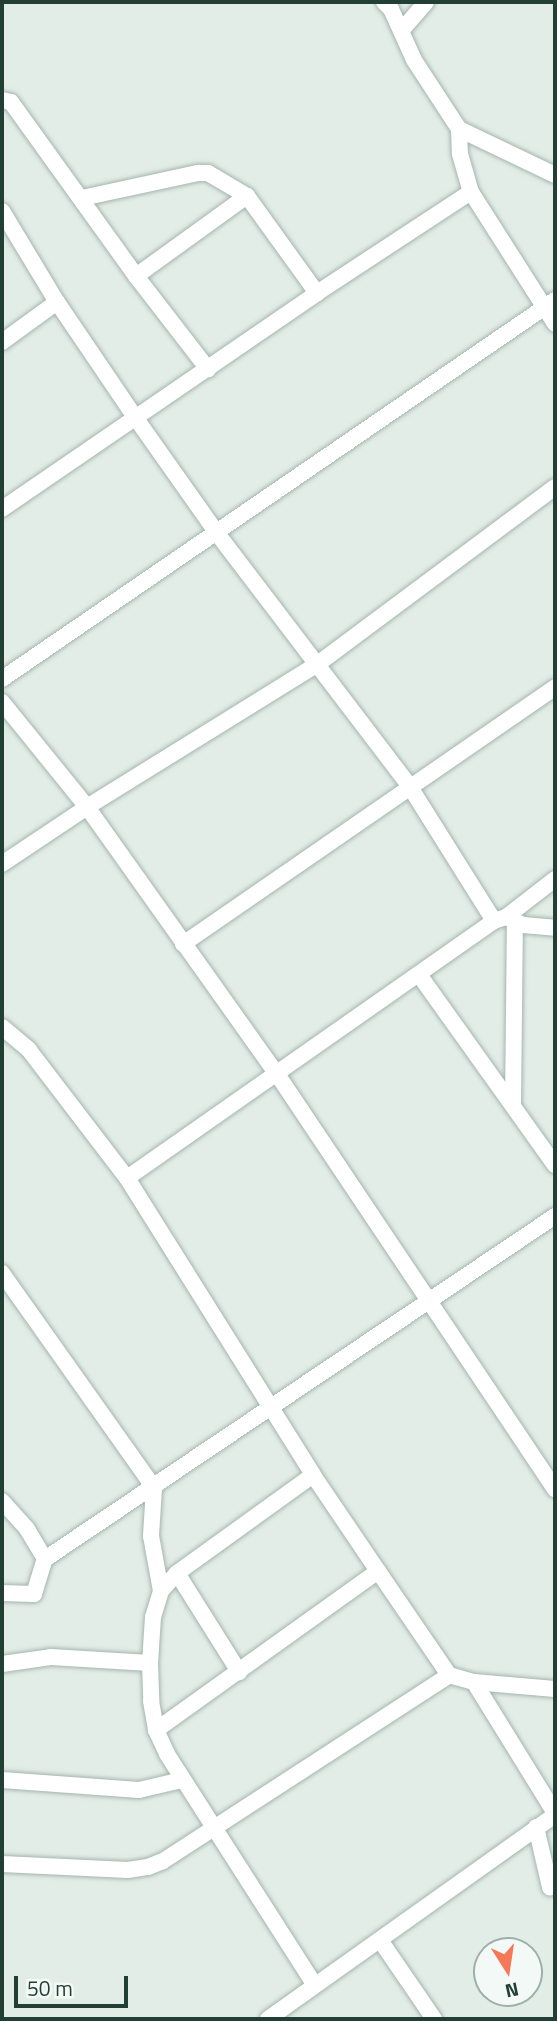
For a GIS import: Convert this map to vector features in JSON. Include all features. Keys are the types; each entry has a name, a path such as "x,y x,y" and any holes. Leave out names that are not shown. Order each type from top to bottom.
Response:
{"street":[{"path":"384,2 391,9 414,60 459,128 555,175"},
{"path":"401,31 426,2"},
{"path":"2,100 11,102 136,276 208,369"},
{"path":"459,128 460,154 471,192 550,304 555,324"},
{"path":"82,198 198,173 217,177 247,196 317,293"},
{"path":"2,509 317,293 471,192"},
{"path":"136,276 247,196"},
{"path":"2,211 57,302 135,418 505,920 513,1105"},
{"path":"2,342 57,302"},
{"path":"2,679 550,304"},
{"path":"2,864 87,807 318,663 555,487"},
{"path":"183,944 555,687"},
{"path":"2,702 87,807 277,1074 555,1489"},
{"path":"127,1178 505,920 555,879"},
{"path":"505,920 555,928"},
{"path":"420,976 555,1165"},
{"path":"2,1027 29,1049 127,1178 313,1475 449,1675 474,1682 555,1689"},
{"path":"2,1593 34,1594 45,1559 555,1216"},
{"path":"2,1273 154,1488 151,1536 161,1591"},
{"path":"313,1475 177,1573 161,1591 153,1617 150,1663 151,1701 156,1730 182,1780 216,1827 315,1985"},
{"path":"2,1501 27,1529 45,1559"},
{"path":"156,1730 378,1572"},
{"path":"177,1573 239,1672"},
{"path":"2,1664 51,1657 150,1663"},
{"path":"2,1864 128,1870 148,1867 216,1827 449,1675"},
{"path":"268,2019 555,1814 474,1682"},
{"path":"2,1780 139,1790 182,1780"},
{"path":"536,1827 550,1887 555,1887"},
{"path":"380,1940 434,2019"}]}
